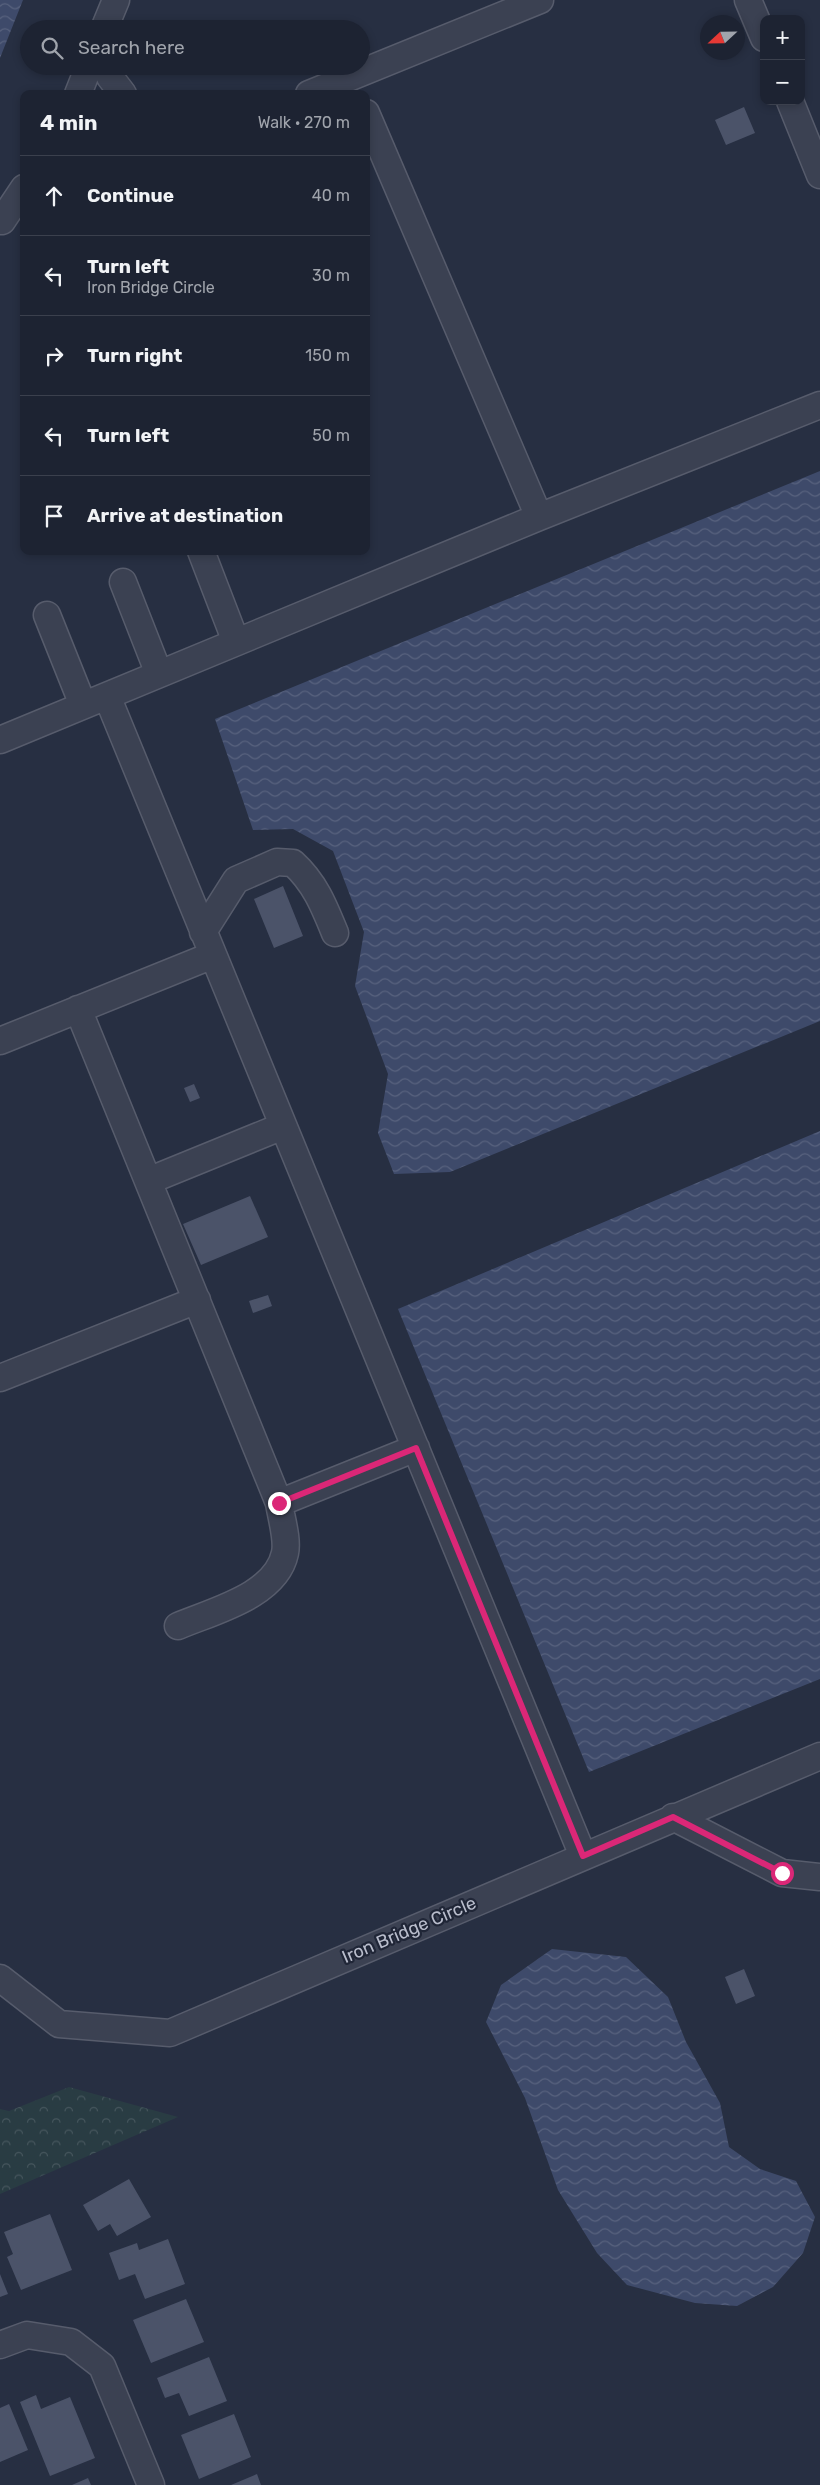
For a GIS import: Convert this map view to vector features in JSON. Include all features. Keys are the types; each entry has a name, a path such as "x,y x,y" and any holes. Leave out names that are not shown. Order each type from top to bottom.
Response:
{"street":[{"path":"108,20 116,0"},
{"path":"329,90 354,85 540,0"},
{"path":"748,0 760,28"},
{"path":"80,90 85,75"},
{"path":"109,75 120,90"},
{"path":"792,105 820,176"},
{"path":"370,122 539,518"},
{"path":"9,218 20,196"},
{"path":"1,735 95,700 820,405"},
{"path":"203,555 236,642"},
{"path":"123,582 159,674"},
{"path":"47,615 95,700 208,944 583,1856"},
{"path":"0,1041 78,1009 208,944 236,880 277,862 293,863 306,874 318,892 335,934"},
{"path":"78,1009 279,1503 286,1551 279,1570 255,1593 178,1626"},
{"path":"148,1181 283,1126"},
{"path":"0,1378 197,1300"},
{"path":"279,1503 416,1448"},
{"name":"Iron Bridge Circle","path":"0,1978 58,2024 170,2033 673,1817 820,1756"},
{"path":"673,1817 782,1873 820,1877"},
{"path":"0,2345 27,2334 71,2342 102,2366 151,2485"}],"green space":[{"path":"69,2087 178,2117 0,2194 0,2109 9,2111"}],"water":[{"path":"0,0 23,0 0,58"},
{"path":"820,471 820,1021 450,1172 394,1174 378,1133 388,1074 355,986 364,932 333,851 293,829 253,830 215,719"},
{"path":"820,1131 820,1679 589,1772 398,1309"},
{"path":"552,1949 626,1957 668,1997 686,2042 720,2103 729,2147 760,2169 796,2181 815,2217 803,2253 773,2287 737,2306 695,2303 627,2285 597,2253 558,2190 525,2098 486,2022 501,1985"}],"building":[{"path":"744,107 755,133 726,145 715,120"},
{"path":"283,886 303,936 274,948 254,899"},
{"path":"194,1084 200,1098 190,1102 184,1088"},
{"path":"250,1196 268,1237 201,1265 183,1224"},
{"path":"268,1295 272,1306 253,1313 249,1301"},
{"path":"744,1969 755,1996 736,2004 725,1977"},
{"path":"129,2179 151,2217 117,2236 110,2224 98,2231 83,2205"},
{"path":"50,2214 72,2270 21,2290 7,2257 13,2254 4,2232"},
{"path":"168,2239 185,2284 145,2299 135,2274 119,2280 109,2253 137,2243 139,2250"},
{"path":"0,2274 8,2294 0,2297"},
{"path":"186,2299 204,2342 151,2363 133,2320"},
{"path":"209,2357 227,2401 189,2416 179,2393 165,2398 157,2378"},
{"path":"36,2395 41,2409 70,2397 95,2458 50,2476 20,2402"},
{"path":"9,2404 28,2450 0,2462 0,2408"},
{"path":"234,2414 251,2457 199,2479 181,2435"},
{"path":"257,2474 261,2485 231,2485"},
{"path":"88,2478 91,2485 72,2485"}],"route":[{"path":"279,1503 416,1448 583,1856 673,1817 782,1873"}]}
